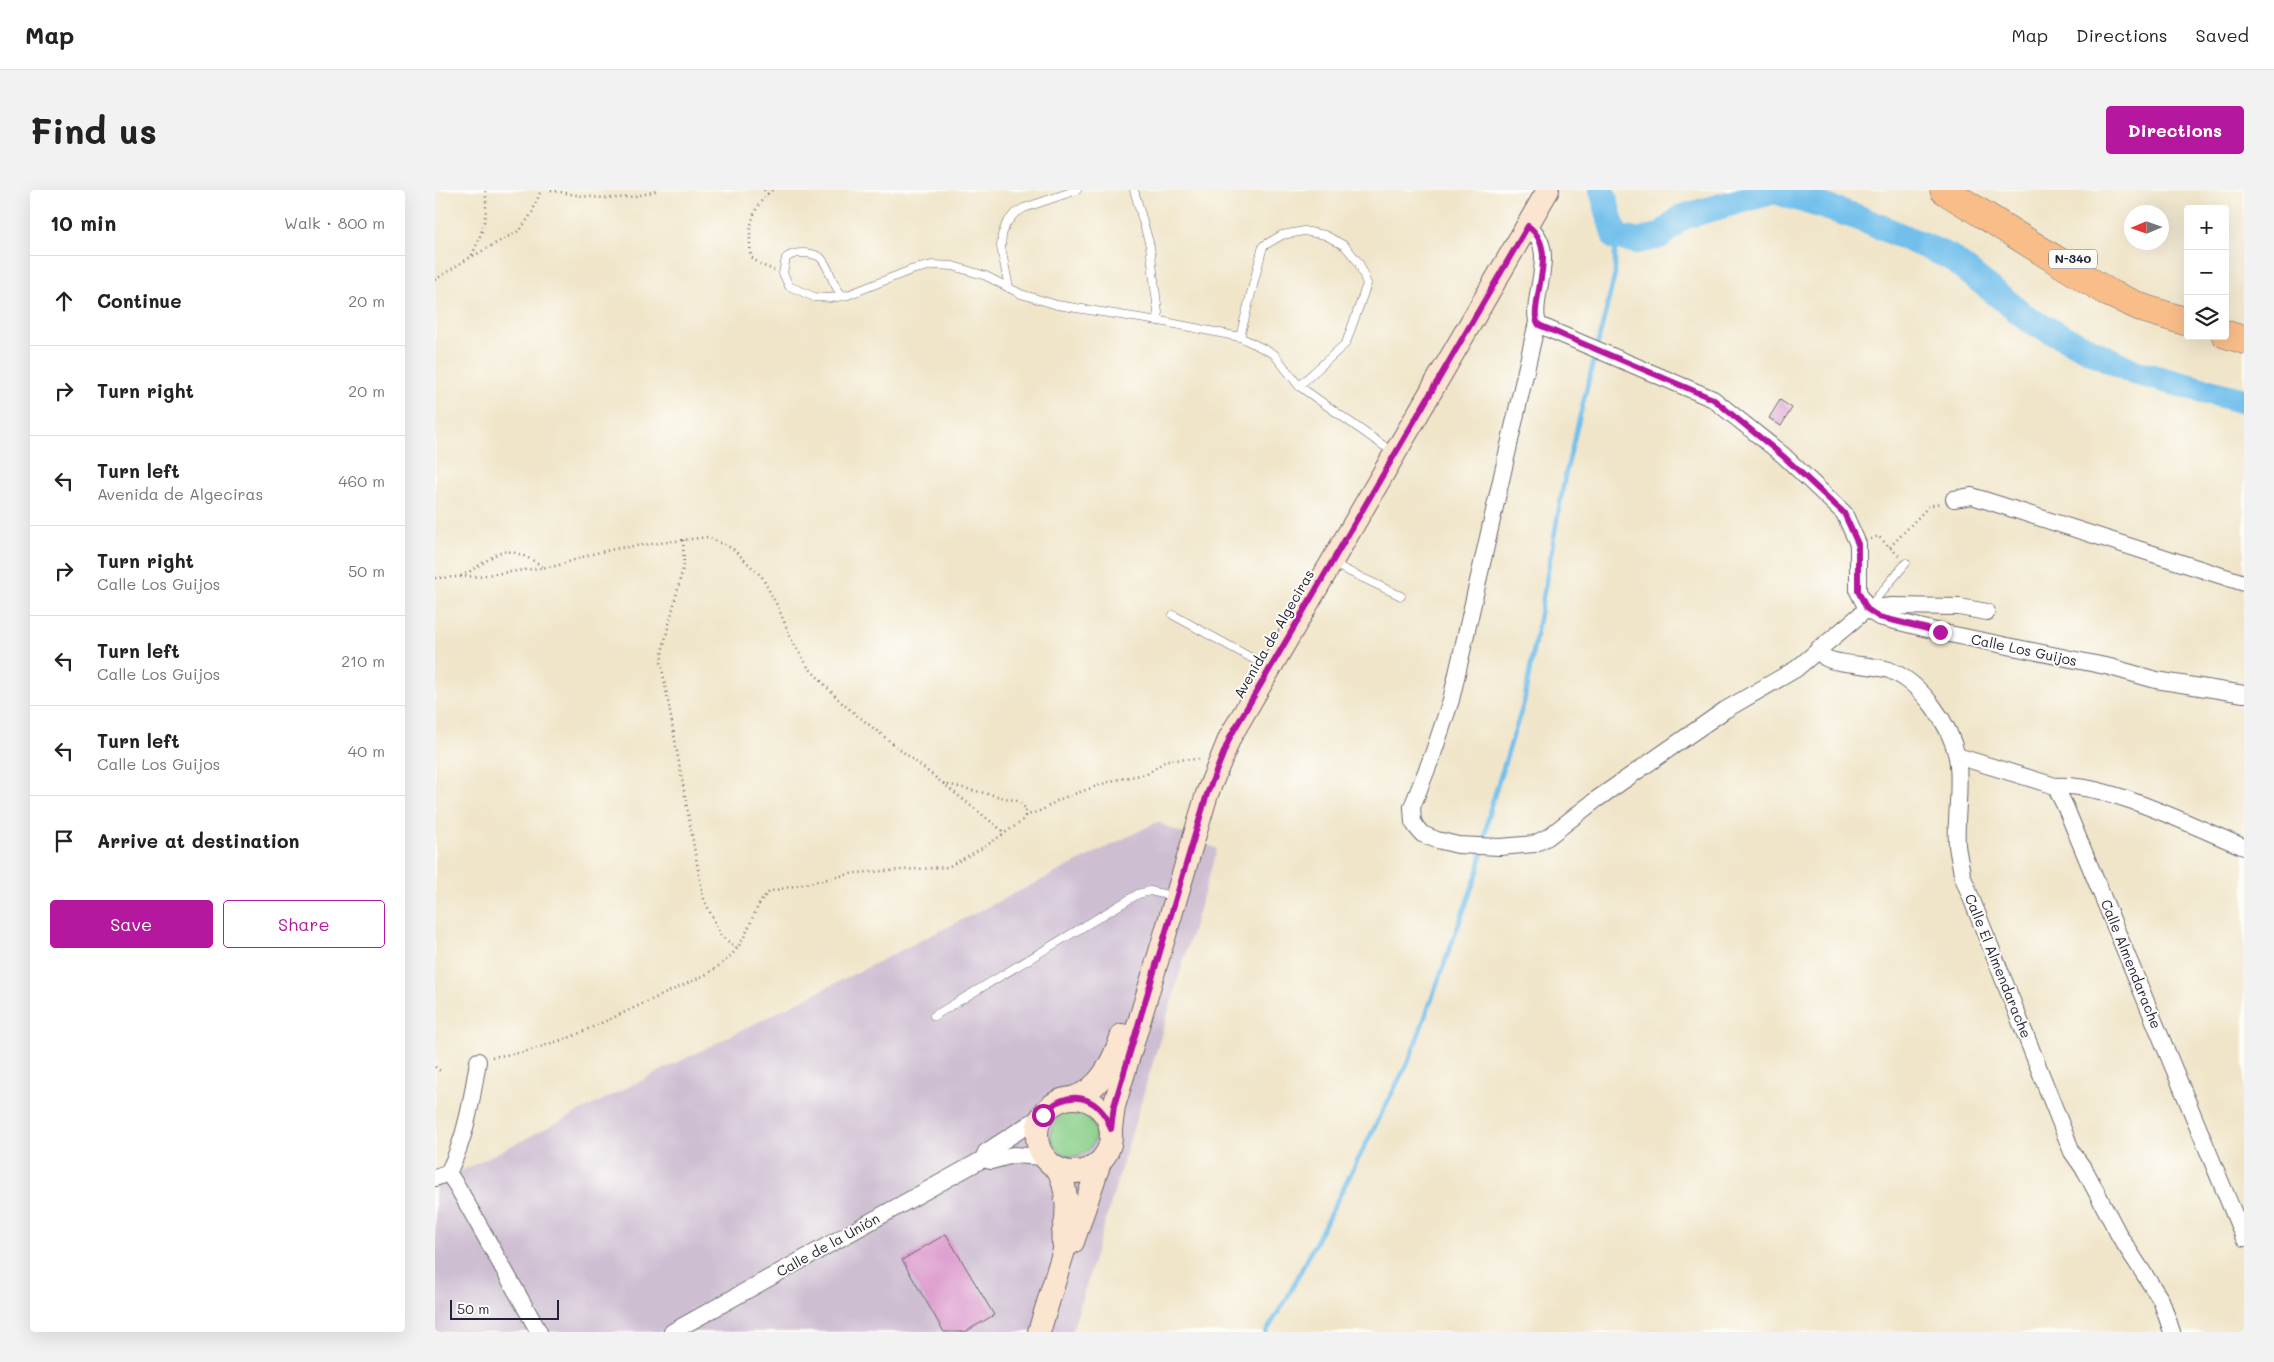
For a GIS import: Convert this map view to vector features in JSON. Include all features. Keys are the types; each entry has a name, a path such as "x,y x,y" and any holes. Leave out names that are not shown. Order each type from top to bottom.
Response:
{"highway":[{"name":"N-340","path":"1943,190 2109,293 2145,309 2184,321"},
{"name":"N-340","path":"1967,190 2118,286 2184,309"},
{"path":"2229,323 2244,328"},
{"path":"2229,335 2244,340"}],"street":[{"name":"Avenida de Algeciras","path":"1111,1129 1116,1098 1215,772 1230,737 1528,226 1525,220 1538,192"},
{"name":"Avenida de Algeciras","path":"1073,1098 1090,1091 1097,1084 1116,1051 1205,759 1227,715 1384,446 1538,192"},
{"path":"1528,226 1539,237 1544,251 1536,308 1537,322 1451,700 1433,754 1412,807 1413,822 1422,834 1437,840 1472,846 1500,847 1534,844 1548,837 1597,799 1725,710 1796,669 1867,609 1892,606 1930,606 1959,607 1987,612"},
{"path":"1537,322 1542,328 1713,399 1783,456 1844,513 1858,544 1858,591 1867,609"},
{"path":"1954,500 1972,496 2244,582"},
{"name":"Calle Los Guijos","path":"1867,609 1879,617 1940,632 2110,667 2156,680 2244,694"},
{"name":"Calle El Almendarache","path":"1818,649 1825,657 1835,661 1877,666 1895,673 1918,689 1935,707 1957,756 1959,782 1957,845 1962,875 2073,1152 2120,1237 2161,1300 2172,1332"},
{"path":"1957,756 2055,786 2072,785 2131,800 2244,847"},
{"name":"Calle Almendarache","path":"2055,786 2065,806 2244,1238"},
{"path":"478,1061 471,1106 459,1152 447,1179 539,1332"},
{"path":"1039,1332 1065,1247 1062,1239 1065,1222 1066,1190 1037,1141 1039,1123 1043,1115 1055,1103 1073,1098 1081,1098 1097,1106 1108,1120 1111,1129 1109,1146 1100,1162 1073,1242 1065,1247"},
{"name":"Calle de la Unión","path":"672,1332 983,1159 986,1152 1043,1115"},
{"name":"Calle de la Unión","path":"983,1159 991,1161 1013,1155 1051,1163"},
{"path":"1051,1163 1075,1172 1093,1167 1100,1162"}],"lane":[{"path":"1009,288 1001,247 1002,235 1006,224 1014,214 1024,208 1077,190"},
{"path":"1134,190 1150,246 1159,321"},
{"path":"1240,337 1263,246 1282,235 1304,231 1325,235 1345,246 1359,263 1367,284 1346,343 1299,386"},
{"path":"843,296 835,289 824,260 815,254 801,253 789,256 784,262 783,272 789,286 814,297 831,298 843,296 911,270 933,265 953,266 986,276 1021,294 1057,305 1159,321 1240,337 1274,354 1299,386 1384,446"},
{"path":"1867,609 1906,563"},
{"path":"1331,564 1401,596"},
{"path":"1173,616 1257,661"},
{"path":"934,1016 1138,894 1150,891 1163,894"}],"path":[{"path":"472,257 483,232 487,202 485,190"},
{"path":"435,280 520,230 532,213 541,190"},
{"path":"551,190 616,199 641,196 658,190"},
{"path":"764,190 768,194"},
{"path":"772,190 762,198 748,230 751,257 761,265 783,272"},
{"path":"1890,547 1929,506 1954,500"},
{"path":"1858,544 1878,536 1906,563"},
{"path":"435,578 546,568 619,548 709,537 733,549 762,576 779,609 791,639 808,667 843,704 1005,832"},
{"path":"683,540 684,564 661,662 703,897 721,936 738,948"},
{"path":"460,576 475,570 500,552 511,552 546,568"},
{"path":"1025,816 1042,810 1060,799 1115,780 1147,774 1167,760 1205,759"},
{"path":"478,1061 524,1052 571,1037 721,966 738,948 762,899 771,891 855,873 948,867 984,847 1021,822 1025,816 1025,809 1019,801 942,783"},
{"path":"435,1067 442,1072"}],"shaded area":[{"path":"1157,822 1217,849 1072,1332 435,1332 435,1184"}],"green space":[{"path":"1073,1112 1085,1116 1091,1122 1095,1134 1091,1146 1085,1152 1073,1156 1061,1152 1055,1146 1051,1134 1055,1122 1061,1116"}],"building":[{"path":"1780,400 1792,408 1781,426 1769,418"},
{"path":"946,1234 994,1315 965,1332 944,1332 902,1260"}],"waterway":[{"path":"1602,190 1615,237 1637,241 1660,236 1682,217 1775,191 1857,217 1950,257 2031,321 2134,372 2244,401"},
{"path":"1266,1332 1287,1298 1410,1058 1478,871 1490,809 1524,702 1565,476 1615,274 1615,237"}],"route":[{"path":"1043,1115 1048,1108 1063,1099 1081,1098 1090,1101 1103,1112 1111,1129 1114,1106 1207,794 1230,737 1528,226 1539,237 1544,251 1536,313 1537,322 1542,328 1713,399 1783,456 1844,513 1853,529 1858,544 1858,591 1867,609 1879,617 1940,632"}]}
